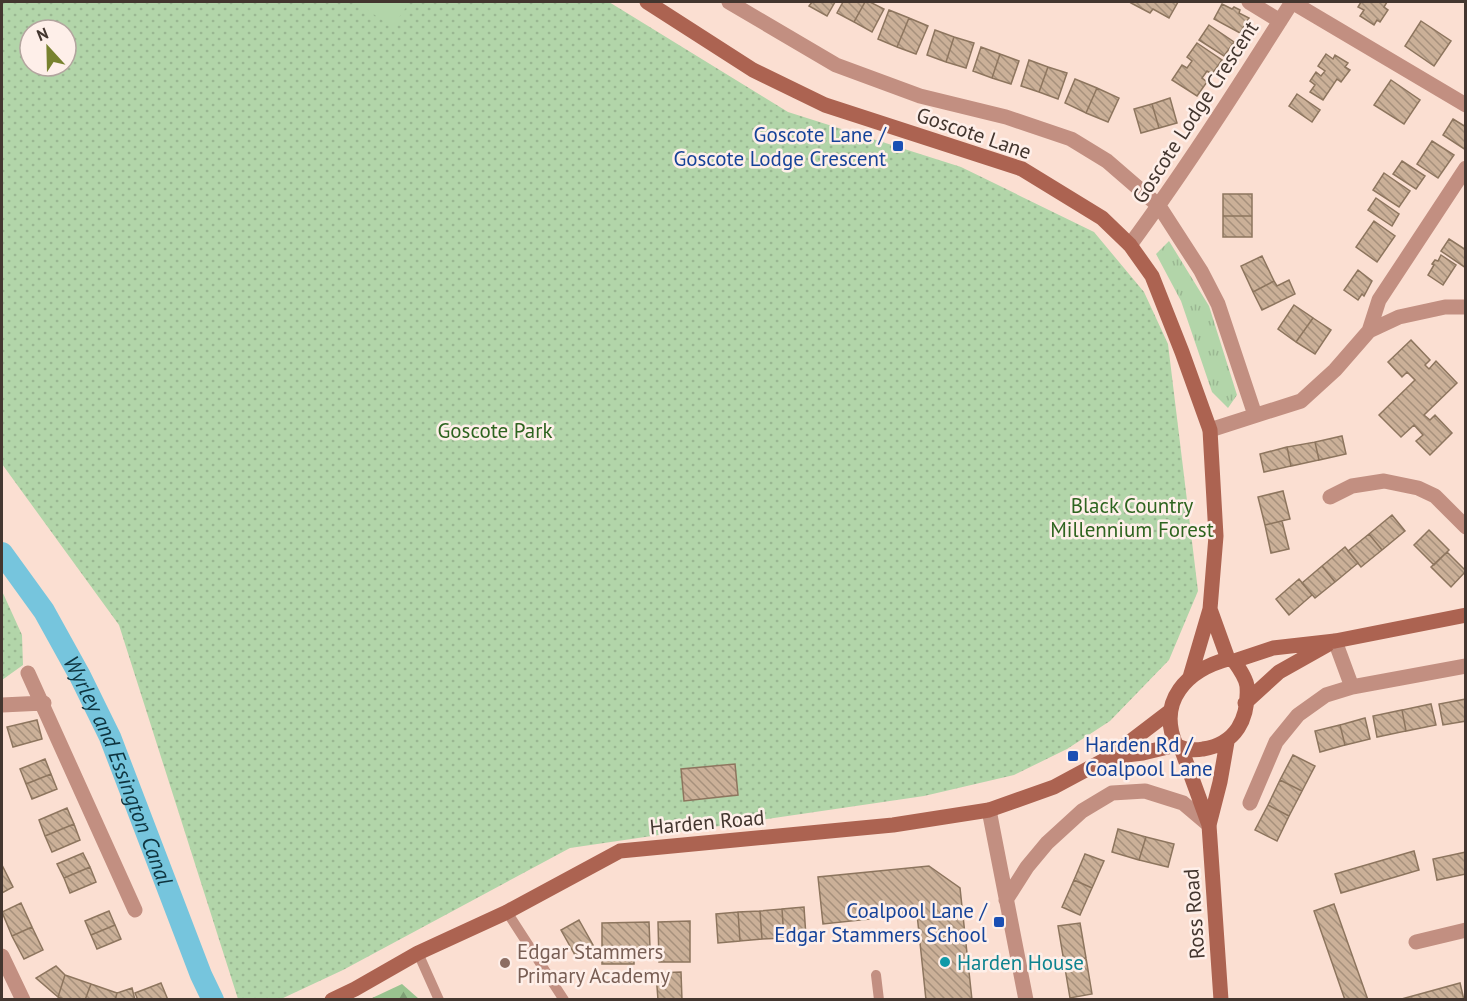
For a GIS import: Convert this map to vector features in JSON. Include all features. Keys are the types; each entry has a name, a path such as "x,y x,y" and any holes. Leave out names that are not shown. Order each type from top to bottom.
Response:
{"street":[{"name":"Goscote Lane","path":"647,2 753,70 825,105 1022,169 1102,218 1130,245 1152,276 1210,430 1216,536 1209,609 1190,677"},
{"name":"Goscote Lane","path":"729,2 837,64 921,96 1006,117 1071,139 1107,161 1159,206 1201,271 1218,304 1255,415"},
{"path":"1249,2 1280,21"},
{"name":"Goscote Lodge Crescent","path":"1130,245 1159,206 1293,2"},
{"path":"1293,2 1466,105"},
{"path":"1210,430 1301,401 1335,370 1369,331 1379,300 1466,168"},
{"path":"1369,331 1399,317 1445,307 1466,307"},
{"path":"1330,497 1352,486 1384,482 1418,488 1435,496 1466,527"},
{"name":"Goscote Lane","path":"1209,609 1231,660"},
{"path":"1231,660 1247,685 1243,716 1238,727 1227,742 1214,748 1194,751 1178,747 1170,733 1169,712 1174,699 1190,677 1208,665 1273,648 1335,641 1466,615"},
{"path":"1335,641 1352,687"},
{"path":"1245,703 1279,672 1335,641"},
{"path":"1250,803 1276,742 1298,715 1326,695 1352,687 1466,666"},
{"path":"28,673 44,703 135,910"},
{"path":"2,705 44,703"},
{"name":"Harden Road","path":"332,999 355,989 418,953 507,912 620,851 893,825 989,810 1054,787 1110,757 1169,712"},
{"name":"Ross Road","path":"1209,825 1227,742"},
{"name":"Harden Road","path":"1110,757 1178,747"},
{"name":"Ross Road","path":"1178,747 1209,825 1221,999"},
{"path":"1006,900 1027,867 1047,843 1082,811 1112,793 1145,791 1183,803 1209,825"},
{"path":"989,810 1026,999"},
{"path":"1416,942 1466,930"},
{"path":"2,956 23,999"}],"lane":[{"path":"507,912 564,999"},
{"path":"418,953 439,999"},
{"path":"876,975 879,999"}],"green space":[{"name":"Goscote Park","path":"2,2 609,2 788,112 961,167 1094,232 1144,292 1168,344 1198,591 1169,660 1110,721 1067,749 1014,775 924,796 570,848 343,970 281,999 238,999 119,625 2,464"},
{"path":"356,2 410,2 392,27"},
{"path":"1169,241 1209,306 1237,395 1228,408 1212,392 1181,301 1156,254"},
{"path":"2,591 22,635 23,665 2,680"},
{"path":"402,984 419,999 370,999"}],"building":[{"path":"812,2 835,2 827,16 809,6"},
{"path":"843,2 865,2 854,22 837,13"},
{"path":"865,2 884,9 872,32 854,22"},
{"path":"1132,2 1178,2 1169,18 1153,9 1150,13"},
{"path":"1361,2 1387,2 1384,7 1388,10 1380,22 1377,20 1374,25 1360,16 1364,10 1358,7"},
{"path":"1222,4 1240,10 1239,13 1249,18 1240,33 1214,19"},
{"path":"889,10 909,18 897,47 878,39"},
{"path":"909,18 928,26 916,54 897,47"},
{"path":"1421,21 1451,41 1434,66 1405,46"},
{"path":"1209,25 1234,42 1224,56 1199,40"},
{"path":"935,30 954,37 946,62 927,55"},
{"path":"954,37 974,43 966,68 946,62"},
{"path":"1197,43 1222,60 1212,74 1207,71 1202,78 1207,82 1197,96 1172,80 1182,65 1187,68 1192,61 1187,57"},
{"path":"981,47 1000,54 992,78 973,71"},
{"path":"1000,54 1019,61 1011,84 992,78"},
{"path":"1326,54 1333,59 1335,55 1348,63 1345,67 1350,70 1341,82 1337,79 1323,100 1310,92 1315,85 1310,81 1316,72 1321,76 1325,71 1318,66"},
{"path":"1029,60 1048,67 1039,92 1021,86"},
{"path":"1048,67 1067,73 1058,99 1039,92"},
{"path":"1075,79 1097,88 1086,113 1065,103"},
{"path":"1391,80 1420,100 1404,124 1374,105"},
{"path":"1097,88 1119,98 1108,122 1086,113"},
{"path":"1297,94 1320,110 1312,122 1289,106"},
{"path":"1170,98 1177,123 1159,128 1152,104"},
{"path":"1152,104 1159,128 1141,133 1134,109"},
{"path":"1453,119 1466,127 1466,150 1443,135"},
{"path":"1432,141 1454,155 1438,178 1417,164"},
{"path":"1402,161 1425,176 1416,189 1393,174"},
{"path":"1384,173 1410,191 1399,207 1373,190"},
{"path":"1223,194 1252,194 1252,216 1223,216"},
{"path":"1376,198 1399,214 1392,226 1368,210"},
{"path":"1223,216 1252,216 1252,237 1223,237"},
{"path":"1374,221 1395,236 1377,262 1356,247"},
{"path":"1449,239 1466,250 1466,268 1441,251"},
{"path":"1441,255 1456,265 1443,285 1428,275 1434,265 1432,264 1435,260 1438,261"},
{"path":"1262,256 1274,281 1253,292 1241,266"},
{"path":"1358,270 1372,281 1364,296 1362,294 1358,300 1344,290"},
{"path":"1289,280 1295,294 1262,310 1253,292 1274,281 1277,286"},
{"path":"1294,305 1313,318 1296,342 1278,329"},
{"path":"1313,318 1331,330 1315,354 1296,342"},
{"path":"1411,340 1430,360 1425,365 1429,369 1436,361 1457,383 1424,415 1430,420 1435,415 1452,433 1430,455 1416,441 1423,435 1414,425 1401,437 1379,415 1415,380 1407,372 1402,377 1388,362"},
{"path":"1342,436 1346,454 1319,460 1315,442"},
{"path":"1315,442 1319,460 1291,466 1287,447"},
{"path":"1287,447 1291,466 1264,472 1260,454"},
{"path":"1283,491 1290,519 1265,525 1258,497"},
{"path":"1392,515 1405,531 1382,550 1369,534"},
{"path":"1282,521 1289,549 1271,553 1265,525"},
{"path":"1429,530 1449,550 1434,565 1414,545"},
{"path":"1369,534 1382,550 1361,567 1348,551"},
{"path":"1345,547 1358,563 1335,582 1322,566"},
{"path":"1447,552 1466,571 1451,587 1431,567"},
{"path":"1322,566 1335,582 1315,598 1302,583"},
{"path":"1299,579 1312,595 1289,615 1276,599"},
{"path":"1466,699 1466,721 1443,725 1439,704"},
{"path":"1431,704 1436,725 1406,731 1402,710"},
{"path":"1402,710 1406,731 1377,737 1373,716"},
{"path":"1365,718 1370,739 1345,745 1340,725"},
{"path":"37,720 42,739 13,747 7,727"},
{"path":"1340,725 1345,745 1320,752 1315,731"},
{"path":"1293,755 1315,766 1302,791 1280,780"},
{"path":"45,759 51,774 26,784 20,769"},
{"path":"735,764 738,795 684,801 681,769"},
{"path":"51,774 57,789 32,799 26,784"},
{"path":"1280,780 1302,791 1289,816 1268,805"},
{"path":"1268,805 1289,816 1277,841 1255,830"},
{"path":"67,808 74,824 45,836 39,820"},
{"path":"74,824 80,840 52,852 45,836"},
{"path":"1118,829 1146,837 1139,860 1112,852"},
{"path":"1146,837 1174,844 1168,867 1139,860"},
{"path":"1414,851 1419,870 1341,893 1335,874"},
{"path":"1466,852 1466,874 1437,880 1433,859"},
{"path":"83,853 90,867 64,878 57,864"},
{"path":"1085,854 1104,861 1092,888 1074,880"},
{"path":"2,865 13,887 2,893"},
{"name":"Harden House","path":"929,866 960,888 972,1000 926,1000 917,914 823,924 818,877"},
{"path":"90,867 96,882 70,893 64,878"},
{"path":"1074,880 1092,888 1080,915 1062,907"},
{"path":"21,903 32,927 12,936 2,912"},
{"path":"1334,904 1368,1000 1345,1000 1314,911"},
{"path":"804,907 806,937 784,938 782,909"},
{"path":"782,909 784,938 762,939 760,911"},
{"path":"109,911 115,925 91,935 85,921"},
{"path":"760,911 762,939 740,941 738,912"},
{"path":"738,912 740,941 718,943 716,914"},
{"path":"579,920 593,945 575,955 561,930"},
{"path":"690,921 690,962 659,962 658,922"},
{"path":"649,922 650,948 634,948 634,964 602,964 602,923"},
{"path":"1080,923 1086,958 1064,962 1058,926"},
{"path":"115,925 121,939 97,949 91,935"},
{"path":"32,927 43,950 24,959 12,936"},
{"path":"1086,958 1092,994 1070,998 1064,962"},
{"path":"56,966 65,975 58,997 36,978"},
{"path":"681,972 682,1000 658,1000 656,973"},
{"path":"65,975 91,984 85,1000 66,1000 58,997"},
{"path":"161,983 168,1000 138,1000 135,993"},
{"path":"1460,983 1464,1000 1398,1000"},
{"path":"91,984 117,993 115,1000 85,1000"},
{"path":"132,988 135,1000 115,1000 117,993"}],"waterway":[{"name":"Wyrley and Essington Canal","path":"2,553 44,611 110,737 201,975 213,1000"}],"place":[{"name":"Goscote Lane / Goscote Lodge Crescent","path":"898,146"},
{"name":"Harden Rd / Coalpool Lane","path":"1073,756"},
{"name":"Coalpool Lane / Edgar Stammers School","path":"999,922"},
{"name":"Harden House","path":"945,962"},
{"name":"Edgar Stammers Primary Academy","path":"505,963"}],"park label":[{"name":"Black Country Millennium Forest","path":"1132,517"}]}
